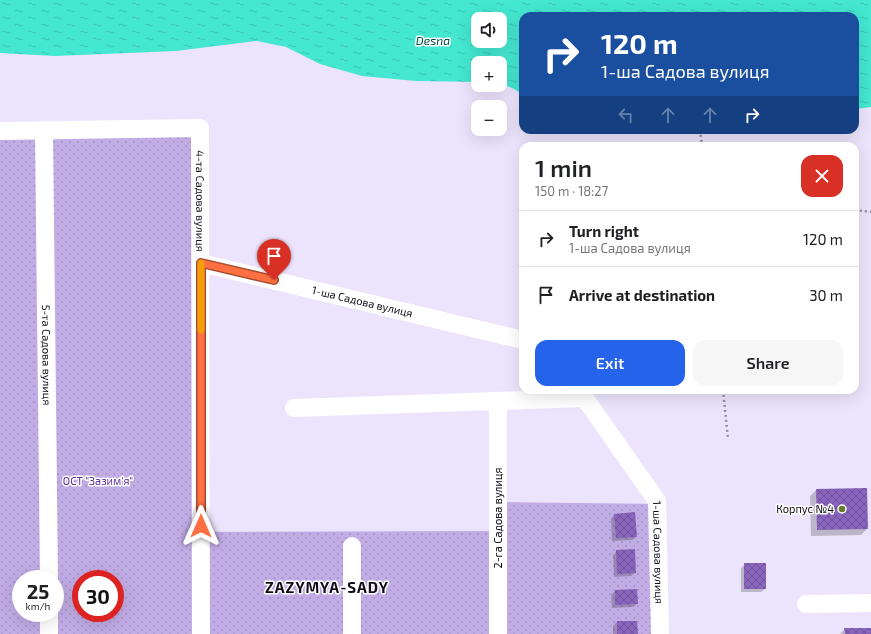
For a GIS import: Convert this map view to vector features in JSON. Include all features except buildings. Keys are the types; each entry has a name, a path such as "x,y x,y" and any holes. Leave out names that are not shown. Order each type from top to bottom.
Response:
{"street":[{"name":"4-та Садова вулиця","path":"44,130 200,128 201,634"},
{"path":"0,131 44,130"},
{"name":"5-та Садова вулиця","path":"44,130 49,570"},
{"name":"1-ша Садова вулиця","path":"201,263 519,339"},
{"name":"1-ша Садова вулиця","path":"294,408 498,402 582,394 657,501 660,634"},
{"name":"2-га Садова вулиця","path":"498,402 498,634"},
{"path":"352,546 352,634"},
{"path":"806,604 871,603"},
{"path":"49,622 49,634"}],"path":[{"path":"859,210 871,212"},
{"path":"723,394 728,439"}],"green space":[{"name":"ОСТ \"Зазим'я\"","path":"195,133 195,532 489,531 490,502 665,504 666,634 0,634 0,137"}],"water":[{"name":"Desna","path":"0,0 871,0 871,107 859,108 859,12 519,12 519,92 507,86 507,56 471,56 471,82 416,81 362,76 320,64 286,47 257,41 176,51 55,56 0,53"}],"slow traffic":[{"path":"201,263 201,330"}],"place":[{"name":"Корпус №4","path":"842,509"}],"district":[{"name":"ZAZYMYA-SADY","path":"327,588"}],"route":[{"path":"201,526 201,263 274,280"}]}
